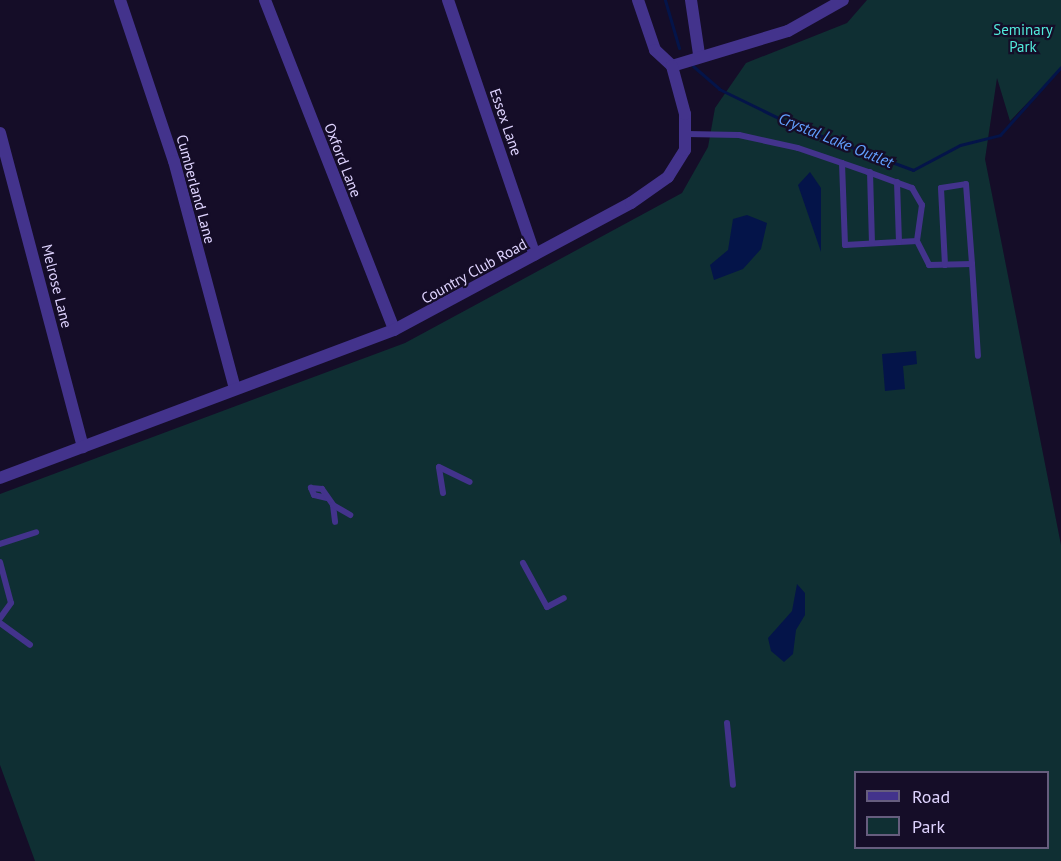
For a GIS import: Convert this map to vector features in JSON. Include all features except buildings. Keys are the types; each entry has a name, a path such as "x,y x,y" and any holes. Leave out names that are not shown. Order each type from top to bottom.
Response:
{"street":[{"name":"Cumberland Lane","path":"120,0 174,161 235,389"},
{"name":"Oxford Lane","path":"265,0 394,330"},
{"name":"Essex Lane","path":"448,0 535,255"},
{"path":"638,0 655,50 672,66 687,134"},
{"path":"691,0 699,54"},
{"path":"672,66 699,54 789,31 843,0"},
{"name":"Melrose Lane","path":"0,133 83,447"},
{"name":"Country Club Road","path":"0,478 394,330 535,255 668,177 687,134"}],"lane":[{"path":"687,134 740,135 842,163 897,182 920,198 917,241 927,263 972,264"},
{"path":"842,163 845,244 917,241"},
{"path":"870,172 872,243"},
{"path":"897,182 899,242"},
{"path":"945,265 941,188 966,184 978,356"},
{"path":"443,494 439,467 470,482"},
{"path":"327,498 333,505 350,515"},
{"path":"333,505 335,522"},
{"path":"0,544 36,532"},
{"path":"0,562 11,603 0,618"},
{"path":"523,563 546,607 564,598"},
{"path":"0,623 30,645"},
{"path":"727,723 733,785"}],"green space":[{"name":"Seminary Park","path":"867,0 1061,0 1061,68 1010,121 997,78 985,159 1061,545 1061,861 35,861 0,765 0,494 405,343 682,193 708,147 715,108 746,63 847,23"}],"shaded area":[{"path":"810,172 821,188 821,252 798,185"},
{"path":"747,215 767,223 761,249 743,269 714,280 710,265 728,250 733,219"},
{"path":"916,351 917,364 903,366 905,389 885,391 882,354"},
{"path":"797,584 805,593 805,615 796,630 793,654 784,662 771,651 768,638 792,611"}],"waterway":[{"name":"Crystal Lake Outlet","path":"665,0 679,48"},
{"name":"Crystal Lake Outlet","path":"693,66 719,89 797,127 913,170 960,145 1000,135 1061,67"}]}
